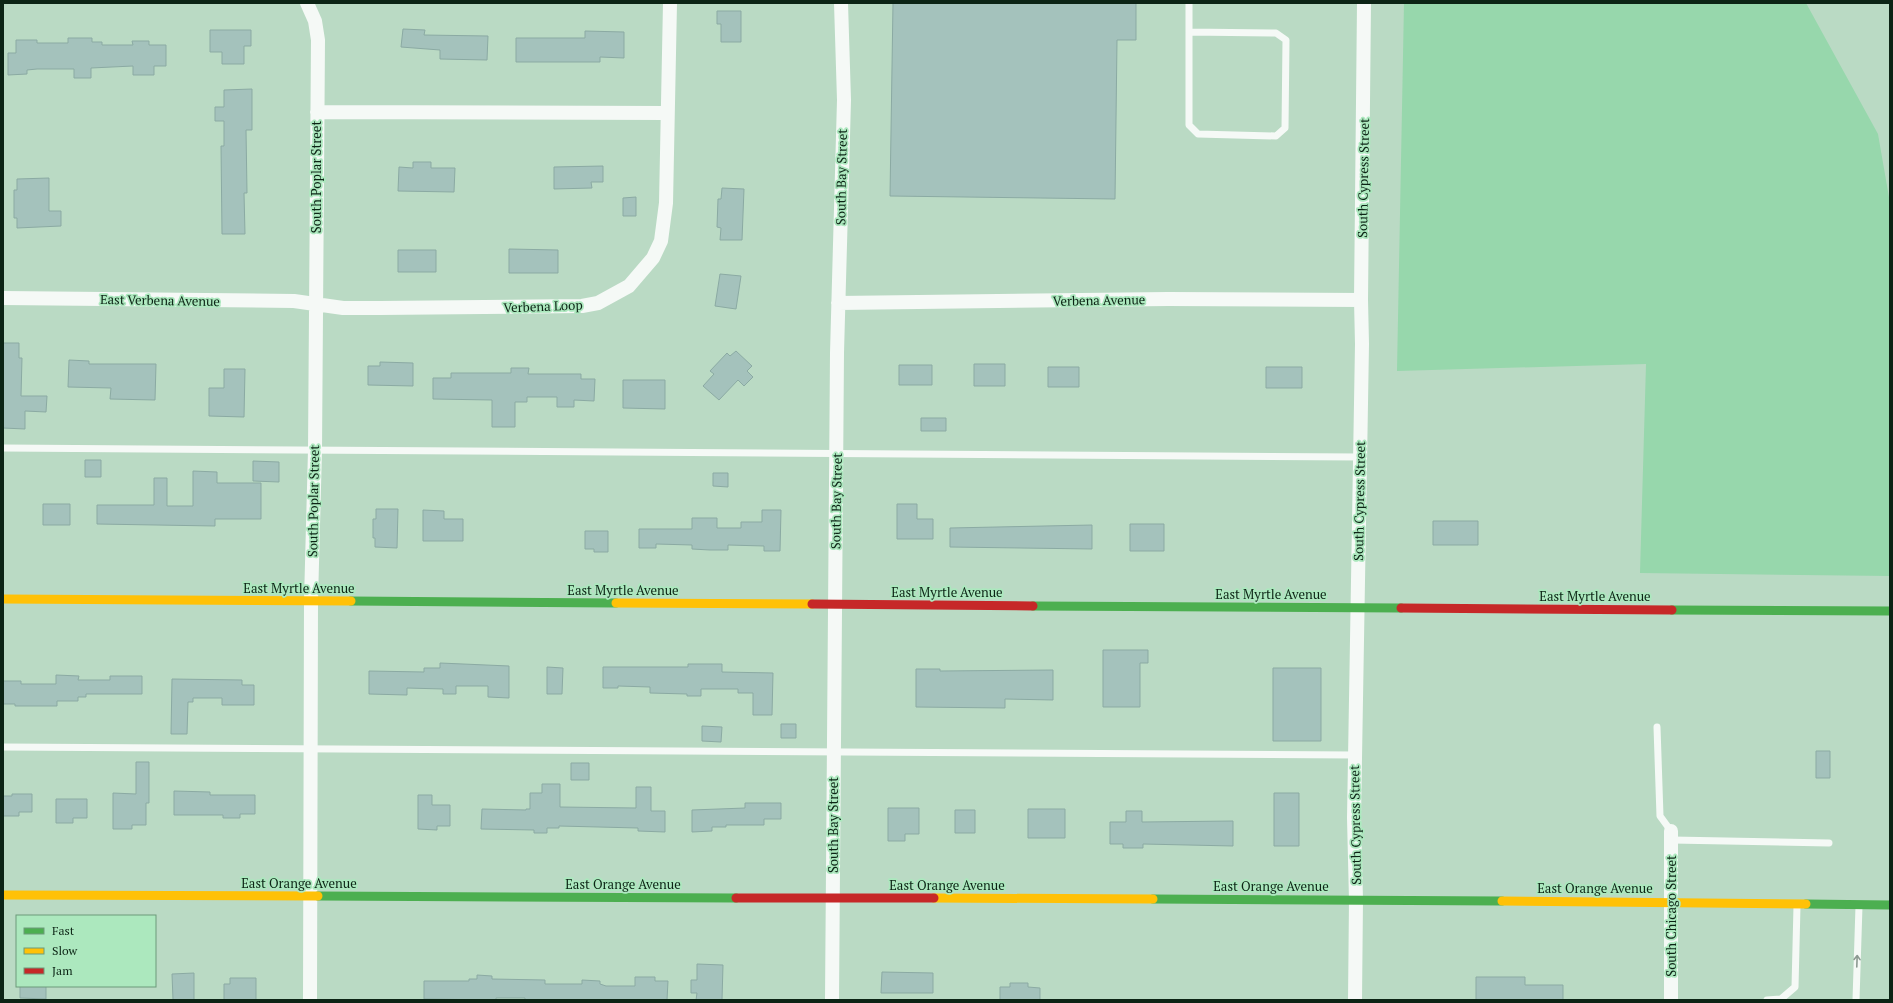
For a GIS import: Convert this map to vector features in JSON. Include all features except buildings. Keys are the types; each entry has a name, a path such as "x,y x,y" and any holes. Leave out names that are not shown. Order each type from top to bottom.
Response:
{"street":[{"name":"South Poplar Street","path":"307,3 315,21 318,40 315,450 311,601 309,896 310,1000"},
{"name":"Verbena Loop","path":"316,305 380,308 582,306 598,303 614,296 629,286 653,258 661,241 666,203 670,3"},
{"name":"South Bay Street","path":"832,1000 838,303 844,100 841,3"},
{"name":"South Cypress Street","path":"1355,1000 1356,900 1354,818 1361,457 1364,3"},
{"path":"317,112 667,113"},
{"name":"East Verbena Avenue","path":"3,298 294,301 316,305"},
{"name":"Verbena Avenue","path":"838,303 1168,299 1361,300"},
{"name":"East Myrtle Avenue","path":"3,599 1890,611"},
{"name":"South Chicago Street","path":"1671,836 1671,1000"},
{"name":"East Orange Avenue","path":"3,895 1356,900 1890,905"}],"lane":[{"path":"1189,3 1189,32 1189,125 1198,134 1276,136 1285,128 1286,40 1276,33 1189,32"},
{"path":"3,448 1361,457"},
{"path":"1656,727 1660,816 1671,836 1829,843"},
{"path":"3,747 1355,755"},
{"path":"1767,1000 1781,998 1795,987 1797,903"},
{"path":"1856,1000 1859,904"}],"green space":[{"path":"1404,3 1806,3 1878,134 1890,203 1890,576 1640,573 1646,364 1397,371"}],"traffic: fast":[{"path":"351,601 616,603"},
{"path":"1033,606 1401,608"},
{"path":"1672,610 1890,611"},
{"path":"318,896 736,898"},
{"path":"1153,899 1502,901"},
{"path":"1806,904 1890,905"}],"traffic: slow":[{"path":"3,599 351,601"},
{"path":"616,603 812,604"},
{"path":"3,895 318,896"},
{"path":"934,898 1153,899"},
{"path":"1502,901 1806,904"}],"traffic: jam":[{"path":"812,604 1033,606"},
{"path":"1401,608 1672,610"},
{"path":"736,898 934,898"}]}
